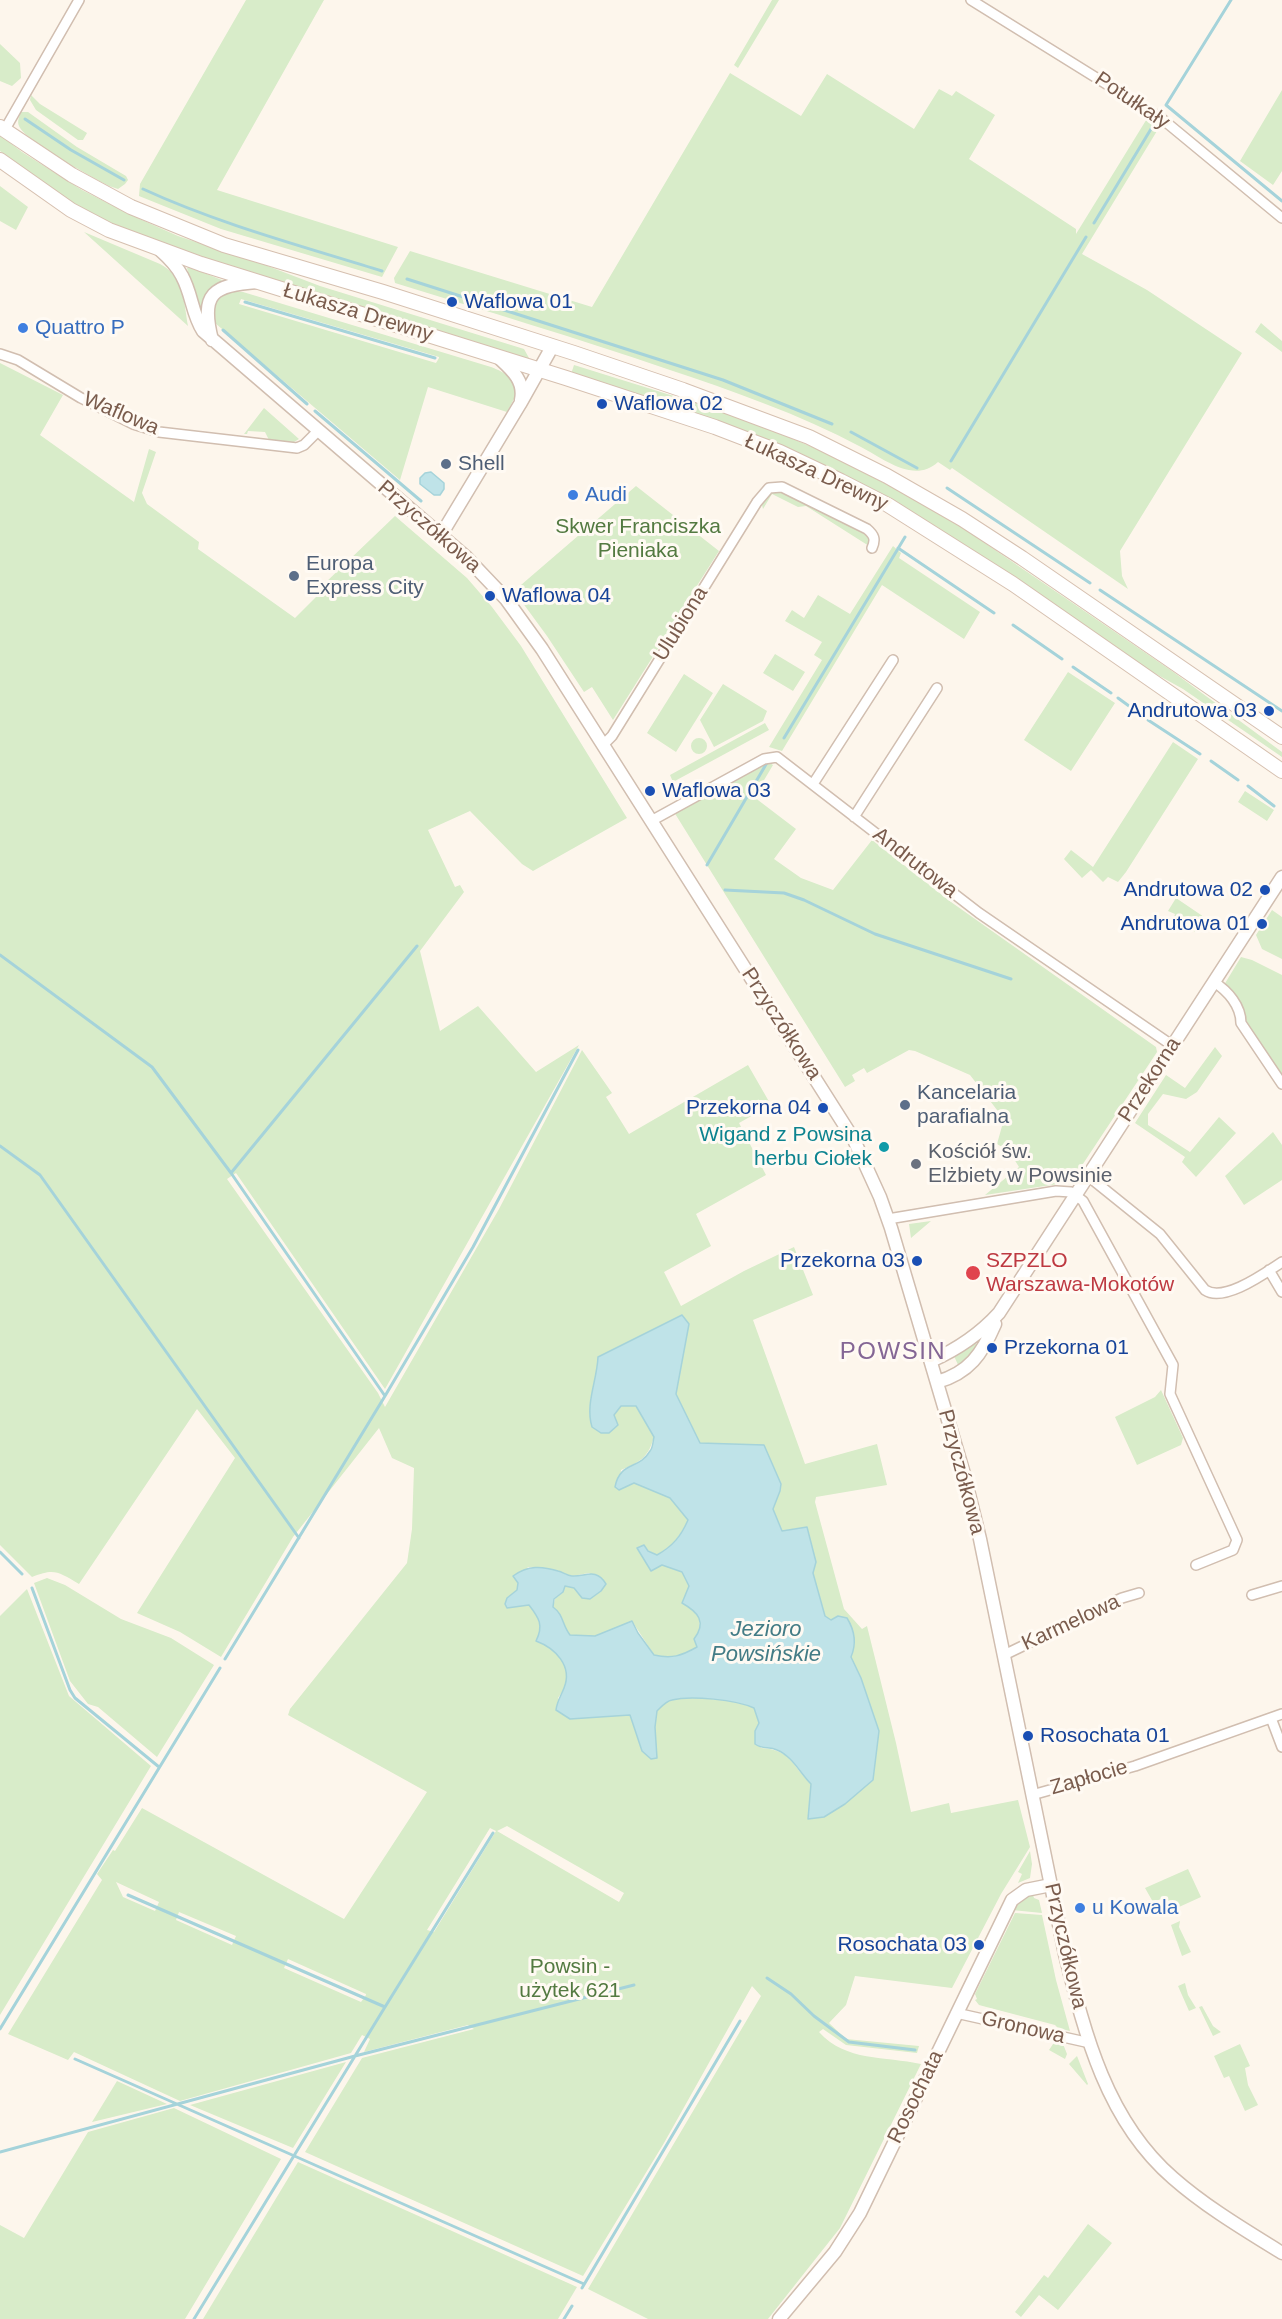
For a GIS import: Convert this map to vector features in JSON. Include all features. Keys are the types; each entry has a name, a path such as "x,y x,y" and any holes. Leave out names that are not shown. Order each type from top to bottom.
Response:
{"main road":[{"name":"Łukasza Drewny","path":"2,129 72,176 131,207 224,245 383,292 552,347 775,423 809,437 887,476 962,519 1282,737"},
{"name":"Łukasza Drewny","path":"0,160 94,224 160,250 716,427 780,452 878,500 1012,584 1282,771"}],"street":[{"path":"2,129 79,0"},
{"name":"Potułkały","path":"970,0 1155,114 1282,218"},
{"name":"Przyczółkowa","path":"160,250 175,264 183,277 196,320 212,341 441,535 485,576 515,611 542,649 842,1119 865,1162 888,1219 974,1512 1073,1987 1106,2087 1136,2138 1162,2168 1203,2203 1282,2253"},
{"path":"212,341 207,311 210,299 219,289 229,284 257,282"},
{"path":"441,535 520,405 552,347"},
{"name":"Waflowa","path":"0,354 18,360 100,408 133,424 159,432 297,448 304,445 318,430"},
{"path":"499,358 519,379 522,387 520,405"},
{"name":"Ulubiona","path":"603,745 612,736 757,502 769,488 782,488 867,529 873,534 875,541 872,548"},
{"path":"813,784 893,660"},
{"path":"854,817 937,688"},
{"name":"Andrutowa","path":"651,820 768,757 777,757 988,919 1173,1046"},
{"name":"Przekorna","path":"937,1382 956,1375 969,1366 993,1328 999,1313 1282,877"},
{"path":"1214,982 1224,988 1241,1012 1241,1023 1282,1084"},
{"path":"1088,1176 1160,1234 1208,1292 1217,1294 1226,1292 1282,1262"},
{"path":"888,1219 1056,1191 1076,1194 1083,1201 1173,1365 1170,1394 1237,1540 1233,1550 1196,1565"},
{"path":"1269,1270 1282,1292"},
{"name":"Przekorna","path":"931,1361 972,1339 999,1313"},
{"path":"1252,1595 1282,1586"},
{"name":"Karmelowa","path":"1004,1655 1122,1598 1139,1593"},
{"name":"Zapłocie","path":"1032,1795 1135,1766 1282,1714"},
{"path":"1271,1718 1282,1747"},
{"name":"Rosochata","path":"779,2319 835,2252 860,2213 1012,1900 1026,1890 1051,1885"},
{"name":"Gronowa","path":"956,2013 1090,2043"}],"green space":[{"path":"246,0 324,0 217,190 398,247 382,277 221,229 139,196 140,184"},
{"path":"772,0 779,0 738,68 734,65"},
{"path":"0,44 20,63 21,78 12,86 0,81"},
{"path":"730,73 801,116 827,74 914,129 939,89 952,96 956,91 995,115 969,159 1076,229 1076,234 1148,117 1160,126 1082,254 1147,290 1242,353 1120,551 1122,576 1128,589 952,468 950,470 938,462 919,471 899,467 814,424 692,377 395,283 394,278 410,251 592,307"},
{"path":"1282,90 1282,171 1273,185 1240,161"},
{"path":"31,95 40,104 87,133 83,140 78,140 36,110 30,100"},
{"path":"21,112 28,112 77,147 126,176 128,180 118,189 109,186 46,149 24,133 19,126"},
{"path":"0,135 22,152 82,190 178,236 320,286 524,349 529,358 527,360 237,269 109,223 80,208 0,151"},
{"path":"0,186 28,207 16,230 0,221"},
{"path":"84,232 168,269 182,291 188,326"},
{"path":"187,268 222,280 217,285 204,322 200,316"},
{"path":"229,291 243,292 491,367 512,380 516,395 507,412 428,387 400,480 215,323 213,313 215,304","holes":["241,299 439,357 436,363 239,304"]},
{"path":"1261,323 1282,341 1282,352 1255,332"},
{"name":"Powsin - użytek 621","path":"0,363 63,395 40,435 134,502 149,449 156,452 142,493 147,504 199,542 198,549 295,618 326,587 324,584 395,516 467,578 492,607 521,646 627,818 533,871 522,864 470,811 428,830 455,887 460,885 464,892 420,951 440,1031 478,1006 536,1072 579,1045 385,1389 236,1173 227,1179 378,1393 385,1407 499,1209 582,1050 612,1093 606,1097 629,1134 748,1065 771,1105 739,1123 766,1175 696,1214 711,1246 664,1272 681,1306 744,1271 794,1247 813,1295 753,1320 805,1464 877,1444 887,1485 816,1497 815,1502 844,1609 862,1629 867,1626 911,1812 949,1803 951,1813 1018,1800 1030,1847 1001,1894 952,1988 855,1976 846,2005 829,2023 846,2039 919,2046 917,2053 846,2045 823,2029 819,2032 841,2049 867,2056 921,2064 840,2228 768,2319 648,2319 588,2289 761,1996 752,1986 664,2143 583,2276 305,2152 362,2058 474,2029 468,2025 364,2052 370,2039 362,2035 351,2053 180,2101 74,2052 68,2060 8,2034 102,1880 97,1874 113,1850 115,1851 142,1808 344,1919 427,1792 288,1715 290,1709 407,1563 412,1529 414,1468 392,1458 379,1428 293,1537 221,1657 180,1632 137,1613 235,1458 197,1409 79,1584 51,1572 32,1577 0,1545","holes":["689,1324 676,1394 700,1444 764,1445 780,1491 773,1509 782,1531 799,1528 816,1562 813,1573 825,1616 831,1620 861,1678 879,1731 845,1804 824,1817 808,1818 811,1784 790,1760 779,1752 761,1748 755,1731 759,1723 754,1708 702,1698 672,1700 664,1704 657,1711 655,1727 657,1757 642,1751 630,1715 569,1718 558,1698 565,1688 567,1674 565,1662 546,1645 541,1632 540,1620 529,1605 507,1608 507,1598 517,1591 518,1583 528,1567 540,1567 572,1576 589,1573 606,1584 601,1591 590,1599 574,1588 564,1586 563,1592 555,1599 553,1607 559,1613 570,1636 595,1636 632,1621 654,1655 676,1656 697,1647 700,1620 694,1610 689,1586 682,1572 662,1565 640,1546 657,1555 676,1540 688,1520 670,1498 634,1483 619,1490 621,1470 646,1455 654,1437 636,1406 621,1406 614,1415 590,1401 597,1376 598,1357","507,1826 624,1893 619,1902 497,1831","490,1828 496,1831 434,1932 427,1930","116,1882 159,1902 155,1911 123,1897","179,1912 236,1936 232,1945 176,1920","288,1959 366,1994 361,2002 284,1968"]},
{"path":"574,365 741,417 826,453 938,511 1172,671 1282,752 1282,757 1183,689 1138,664 935,526 893,501 571,374"},
{"path":"264,408 299,439 294,442 269,440 265,432 248,431 244,434"},
{"name":"Skwer Franciszka Pieniaka","path":"636,486 719,551 667,633 668,636 613,720 592,687 584,692 514,591"},
{"path":"773,491 781,491 868,536 869,546 806,506 798,507 772,494 763,509 762,505"},
{"path":"893,546 901,553 899,558 980,612 964,639 882,585 782,751 769,747 822,660 814,655 822,642 785,621 792,610 804,618 818,595 850,614"},
{"path":"775,654 805,672 793,691 763,673"},
{"path":"1068,672 1115,703 1071,771 1024,740"},
{"path":"684,674 713,693 676,752 647,733"},
{"path":"723,684 767,711 763,721 714,747 700,720"},
{"path":"765,723 769,730 673,782 670,775"},
{"path":"699,738 705,740 707,746 705,752 699,754 693,752 691,746 693,740"},
{"path":"1173,742 1198,759 1126,872 1118,882 1108,877 1103,882 1091,870 1082,878 1064,859 1071,850 1093,867"},
{"path":"767,761 773,765 754,797 796,829 774,859 801,878 833,890 872,840 951,902 1156,1047 1157,1052 1071,1182 985,1195 1019,1167 1009,1151 997,1144 1004,1119 970,1075 915,1051 909,1050 867,1073 864,1068 852,1075 855,1081 845,1087 674,812"},
{"path":"1245,791 1274,810 1267,821 1238,802"},
{"path":"1176,898 1204,917 1195,932 1174,917 1175,914 1168,911"},
{"path":"1272,910 1282,917 1282,959 1262,949 1256,935"},
{"path":"1241,957 1282,975 1282,1075 1248,1025 1243,1010 1224,985"},
{"path":"1215,1047 1222,1056 1197,1092 1186,1099 1163,1094 1148,1114 1148,1125 1190,1152 1219,1117 1236,1133 1196,1177 1182,1162 1185,1157 1135,1123 1166,1075 1185,1088"},
{"path":"1273,1132 1282,1145 1282,1180 1244,1205 1225,1176"},
{"path":"931,1221 911,1238 909,1224"},
{"path":"974,1343 977,1347 959,1367 954,1356"},
{"path":"1161,1390 1183,1438 1181,1445 1137,1465 1115,1417 1155,1397"},
{"path":"47,1578 65,1585 121,1619 171,1638 214,1665 157,1757 98,1707 88,1704 70,1681 34,1583"},
{"path":"27,1589 69,1696 151,1766 0,2015 0,1616"},
{"path":"1030,1851 1032,1864 1030,1878 1018,1883 1022,1874 1018,1872"},
{"path":"1188,1869 1201,1897 1168,1912 1161,1899 1153,1902 1145,1888"},
{"path":"1033,1895 1039,1900 1042,1913 1012,1910 1022,1899"},
{"path":"1015,1913 1042,1915 1070,2031 979,2005 975,2000 977,1999 975,1994"},
{"path":"1180,1921 1179,1927 1191,1952 1182,1956 1171,1925"},
{"path":"1185,1983 1188,1995 1196,2008 1189,2011 1178,1986"},
{"path":"1202,2006 1213,2026 1221,2032 1213,2036 1199,2007"},
{"path":"1055,2041 1063,2044 1067,2054 1065,2059 1049,2050"},
{"path":"1240,2044 1250,2066 1245,2068 1248,2085 1258,2105 1245,2111 1229,2076 1224,2078 1214,2056"},
{"path":"1077,2056 1088,2084 1087,2085 1069,2064"},
{"path":"346,2062 293,2148 190,2105"},
{"path":"117,2081 167,2104 92,2122"},
{"path":"174,2108 281,2159 185,2319 0,2319 0,2225 24,2238 88,2132"},
{"path":"298,2162 577,2287 558,2319 203,2319"},
{"path":"1088,2224 1112,2243 1058,2310 1039,2295 1021,2317 1015,2312 1044,2275 1048,2278"}],"water":[{"path":"431,472 444,483 444,489 440,495 434,495 420,484 420,478 425,473"},
{"name":"Jezioro Powsińskie","path":"682,1315 689,1324 676,1394 700,1443 764,1445 781,1484 773,1509 782,1531 807,1527 816,1562 813,1573 825,1616 831,1620 838,1616 847,1618 852,1628 854,1647 851,1657 861,1678 879,1731 873,1780 845,1804 824,1817 808,1819 811,1784 791,1760 777,1750 755,1744 755,1731 759,1723 754,1708 713,1699 672,1700 657,1711 655,1727 657,1758 651,1759 642,1751 630,1715 570,1719 556,1710 566,1680 564,1665 556,1653 536,1641 540,1626 529,1605 507,1608 505,1604 507,1598 517,1590 518,1583 513,1576 524,1570 541,1567 570,1576 594,1574 606,1584 590,1599 582,1598 574,1588 565,1586 563,1592 554,1599 553,1607 559,1613 570,1635 595,1636 632,1621 654,1655 676,1656 697,1647 694,1639 700,1627 699,1618 682,1603 689,1586 682,1572 662,1565 651,1571 637,1548 644,1545 648,1551 657,1555 676,1540 688,1520 670,1498 634,1483 619,1490 615,1487 617,1479 625,1469 646,1457 652,1448 654,1437 636,1406 621,1406 614,1415 618,1425 609,1433 601,1433 592,1427 590,1418 598,1357"}],"waterway":[{"path":"1231,0 1166,105 1282,201"},
{"path":"25,119 71,150 124,180"},
{"path":"1094,223 1154,124"},
{"path":"143,189 231,224 382,271"},
{"path":"951,461 1086,237"},
{"path":"407,279 723,380 832,424"},
{"path":"245,302 435,358"},
{"path":"223,330 307,404"},
{"path":"315,411 421,501"},
{"path":"851,432 917,468"},
{"path":"947,488 1090,583"},
{"path":"784,738 905,537"},
{"path":"898,548 994,613"},
{"path":"1100,590 1282,711"},
{"path":"1013,625 1062,659"},
{"path":"1073,667 1111,693"},
{"path":"1118,698 1140,714"},
{"path":"1148,720 1200,754"},
{"path":"707,865 768,761"},
{"path":"1211,761 1238,780"},
{"path":"1248,786 1274,806"},
{"path":"725,890 784,893 804,900 875,934 1011,979"},
{"path":"231,1173 417,946"},
{"path":"0,955 152,1067 231,1173 385,1396 225,1659"},
{"path":"385,1396 473,1247 578,1050"},
{"path":"0,1146 40,1175 299,1538"},
{"path":"0,1552 22,1574"},
{"path":"32,1588 75,1698 159,1767"},
{"path":"0,2029 220,1668"},
{"path":"385,2007 493,1833"},
{"path":"128,1895 385,2007 194,2319"},
{"path":"767,1978 791,1994 814,2016 849,2042 915,2050"},
{"path":"0,2152 355,2056 634,1985"},
{"path":"582,2288 740,2021"},
{"path":"75,2059 584,2284"},
{"path":"564,2319 572,2306"}],"place":[{"name":"Waflowa 01","path":"452,302"},
{"name":"Quattro P","path":"23,328"},
{"name":"Waflowa 02","path":"602,404"},
{"name":"Shell","path":"446,464"},
{"name":"Audi","path":"573,495"},
{"name":"Europa Express City","path":"294,576"},
{"name":"Waflowa 04","path":"490,596"},
{"name":"Andrutowa 03","path":"1269,711"},
{"name":"Waflowa 03","path":"650,791"},
{"name":"Andrutowa 02","path":"1265,890"},
{"name":"Andrutowa 01","path":"1262,924"},
{"name":"Kancelaria parafialna","path":"905,1105"},
{"name":"Przekorna 04","path":"823,1108"},
{"name":"Wigand z Powsina herbu Ciołek","path":"884,1147"},
{"name":"Kościół św. Elżbiety w Powsinie","path":"916,1164"},
{"name":"Przekorna 03","path":"917,1261"},
{"name":"SZPZLO Warszawa-Mokotów","path":"973,1273"},
{"name":"Przekorna 01","path":"992,1348"},
{"name":"Rosochata 01","path":"1028,1736"},
{"name":"u Kowala","path":"1080,1908"},
{"name":"Rosochata 03","path":"979,1945"}],"district":[{"name":"POWSIN","path":"893,1352"}]}
